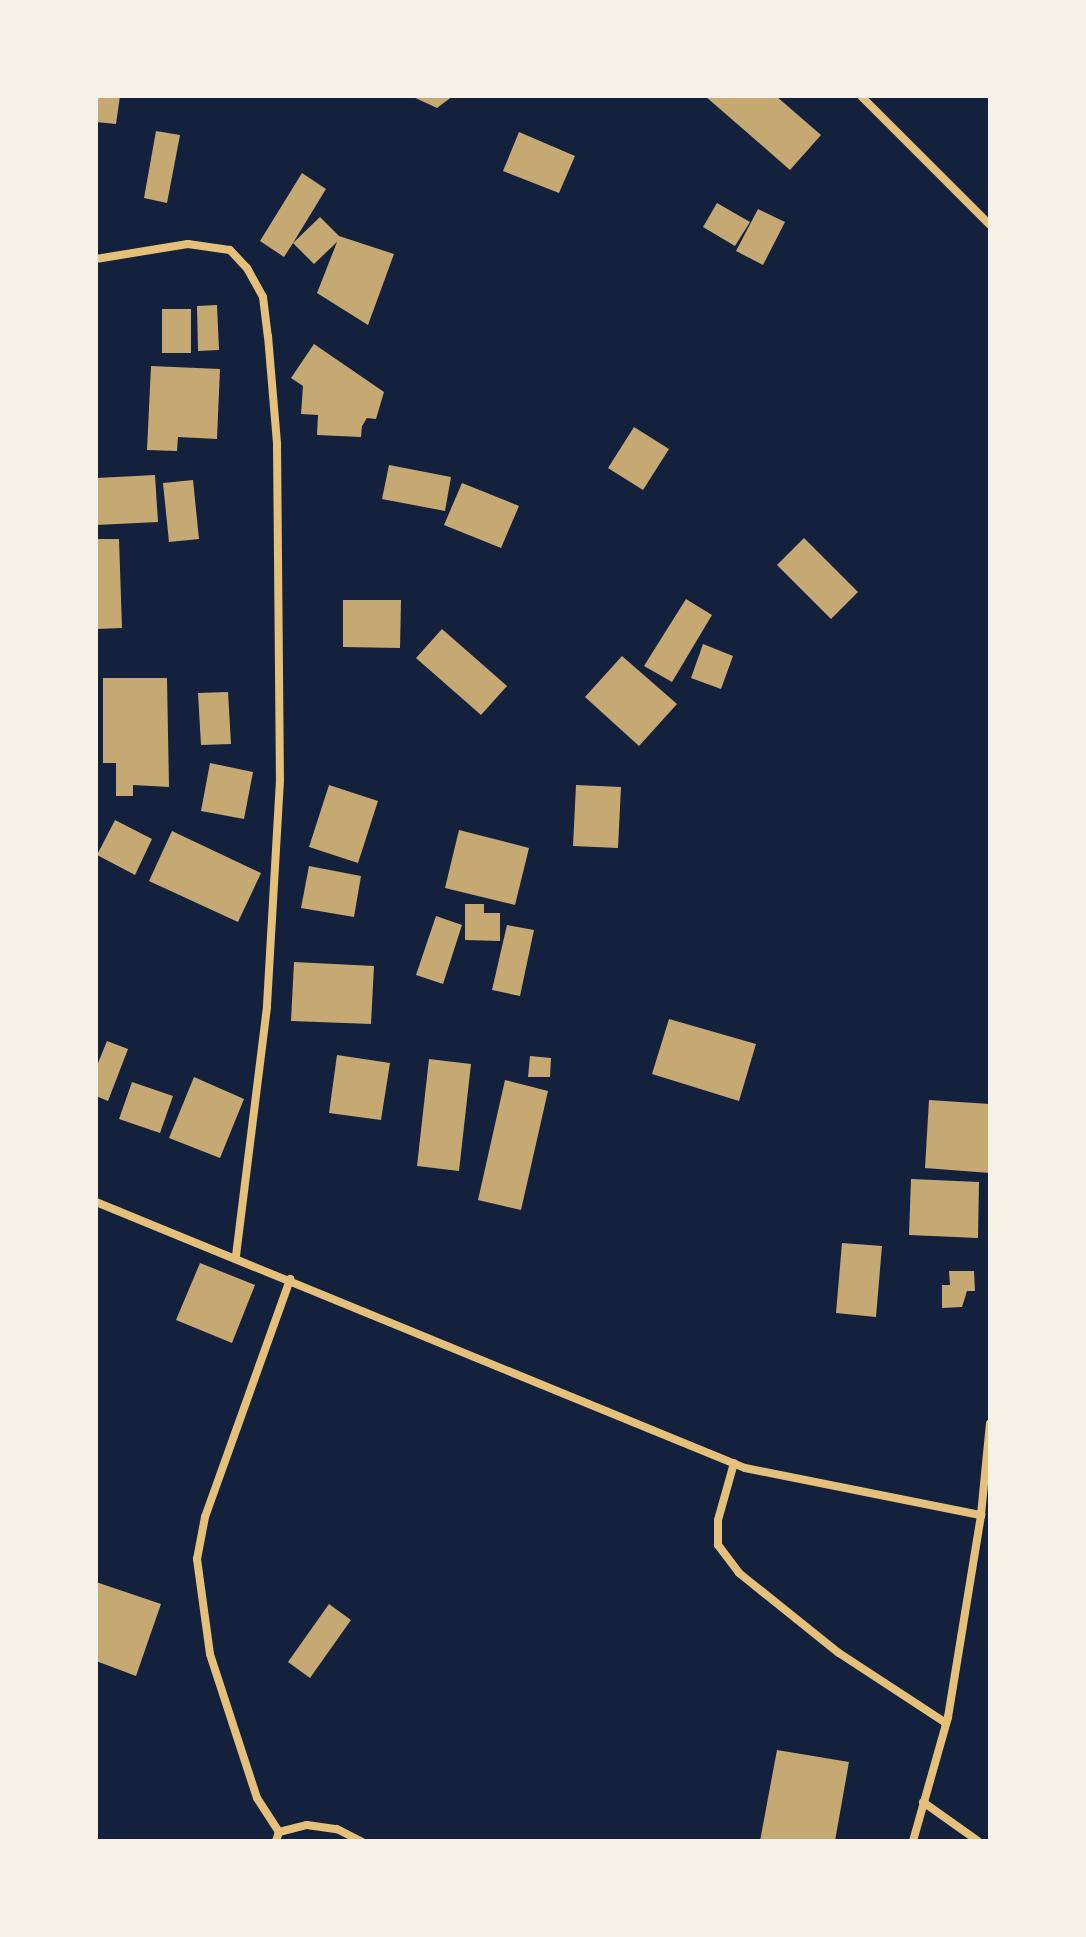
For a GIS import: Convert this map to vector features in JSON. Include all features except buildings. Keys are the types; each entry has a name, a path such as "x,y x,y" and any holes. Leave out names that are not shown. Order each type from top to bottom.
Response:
{"street":[{"path":"861,96 990,225"},
{"path":"96,259 188,244 230,250 247,268 263,297 277,443 280,780 267,1007 236,1257"},
{"path":"96,1202 734,1463 981,1515"},
{"path":"290,1279 205,1517 197,1559 210,1654 257,1798 277,1836 307,1825 337,1829 361,1841"},
{"path":"913,1841 946,1723 981,1515 990,1423"},
{"path":"734,1463 718,1520 718,1545 739,1573 839,1653 946,1723"},
{"path":"923,1802 978,1841"}]}
